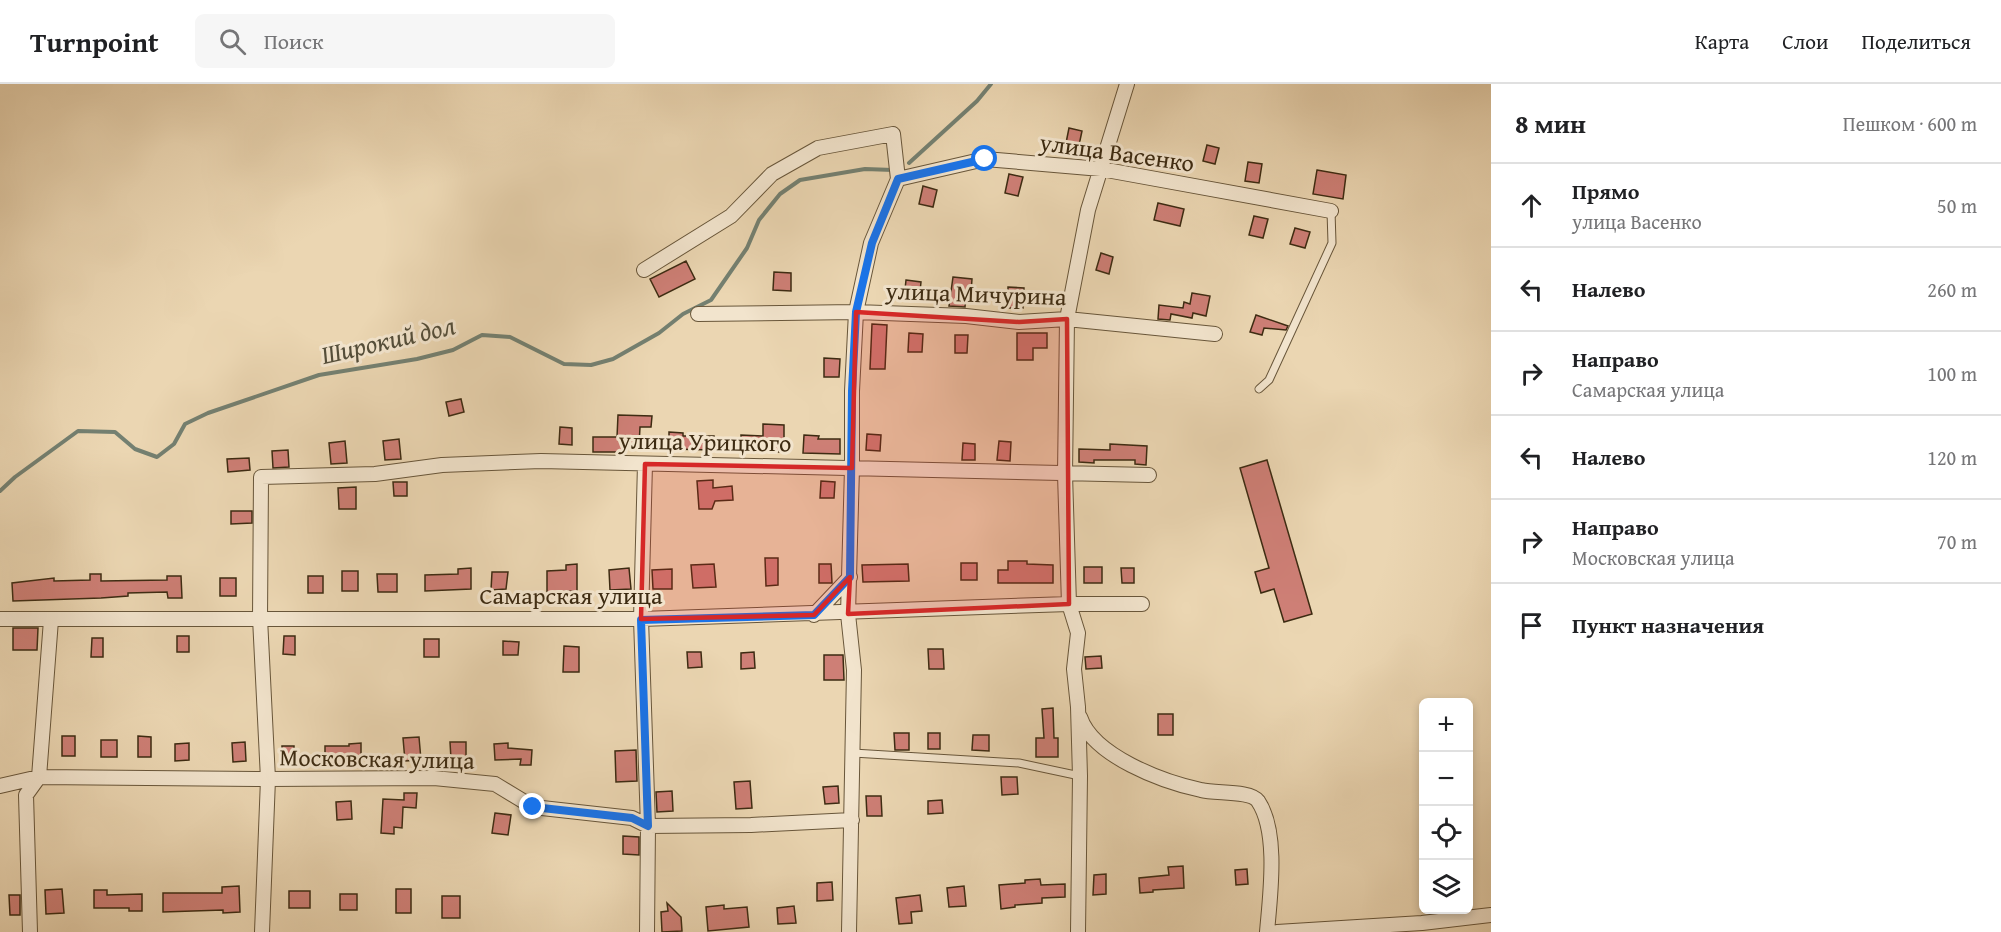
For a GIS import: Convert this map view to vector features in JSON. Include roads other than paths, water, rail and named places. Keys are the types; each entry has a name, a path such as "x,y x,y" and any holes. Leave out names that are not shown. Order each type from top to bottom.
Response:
{"street":[{"path":"1078,932 1080,776 1074,669 1078,633 1069,604 1065,474 1067,319 1088,210 1127,84"},
{"path":"644,270 731,216 772,174 818,148 893,134 898,179 872,243 856,312 852,391 848,614 854,670 849,932"},
{"name":"улица Васенко","path":"898,179 985,159 1101,169 1330,211"},
{"name":"улица Мичурина","path":"698,314 856,312 966,316 1019,322 1067,319 1215,334"},
{"name":"улица Урицкого","path":"260,618 261,477 375,474 442,465 541,461 1149,475"},
{"path":"645,464 641,620 648,826 647,932"},
{"path":"814,615 850,577"},
{"name":"Самарская улица","path":"0,619 641,620 1069,604 1142,604"},
{"path":"260,618 268,779 262,932"},
{"path":"30,932 26,795 39,777 51,620"},
{"path":"1077,707 1089,735 1103,748 1149,775 1201,790 1251,796 1257,801 1270,831 1271,877 1267,932"},
{"name":"Московская улица","path":"0,786 39,777 434,778 495,784 533,807 632,818 648,826 751,825 852,820"},
{"path":"1278,932 1422,923 1491,915"}],"lane":[{"path":"1259,389 1269,380 1332,243 1330,211"},
{"path":"853,753 1019,763 1080,776"}],"waterway":[{"name":"Широкий дол","path":"909,163 977,101 991,84"},
{"name":"Широкий дол","path":"0,491 15,477 78,431 115,432 135,449 157,457 174,444 185,424 208,413 319,375 417,359 453,350 482,335 510,337 564,364 591,365 613,359 659,333 683,314 711,300 747,248 759,220 780,194 800,180 865,169 893,170"}]}
